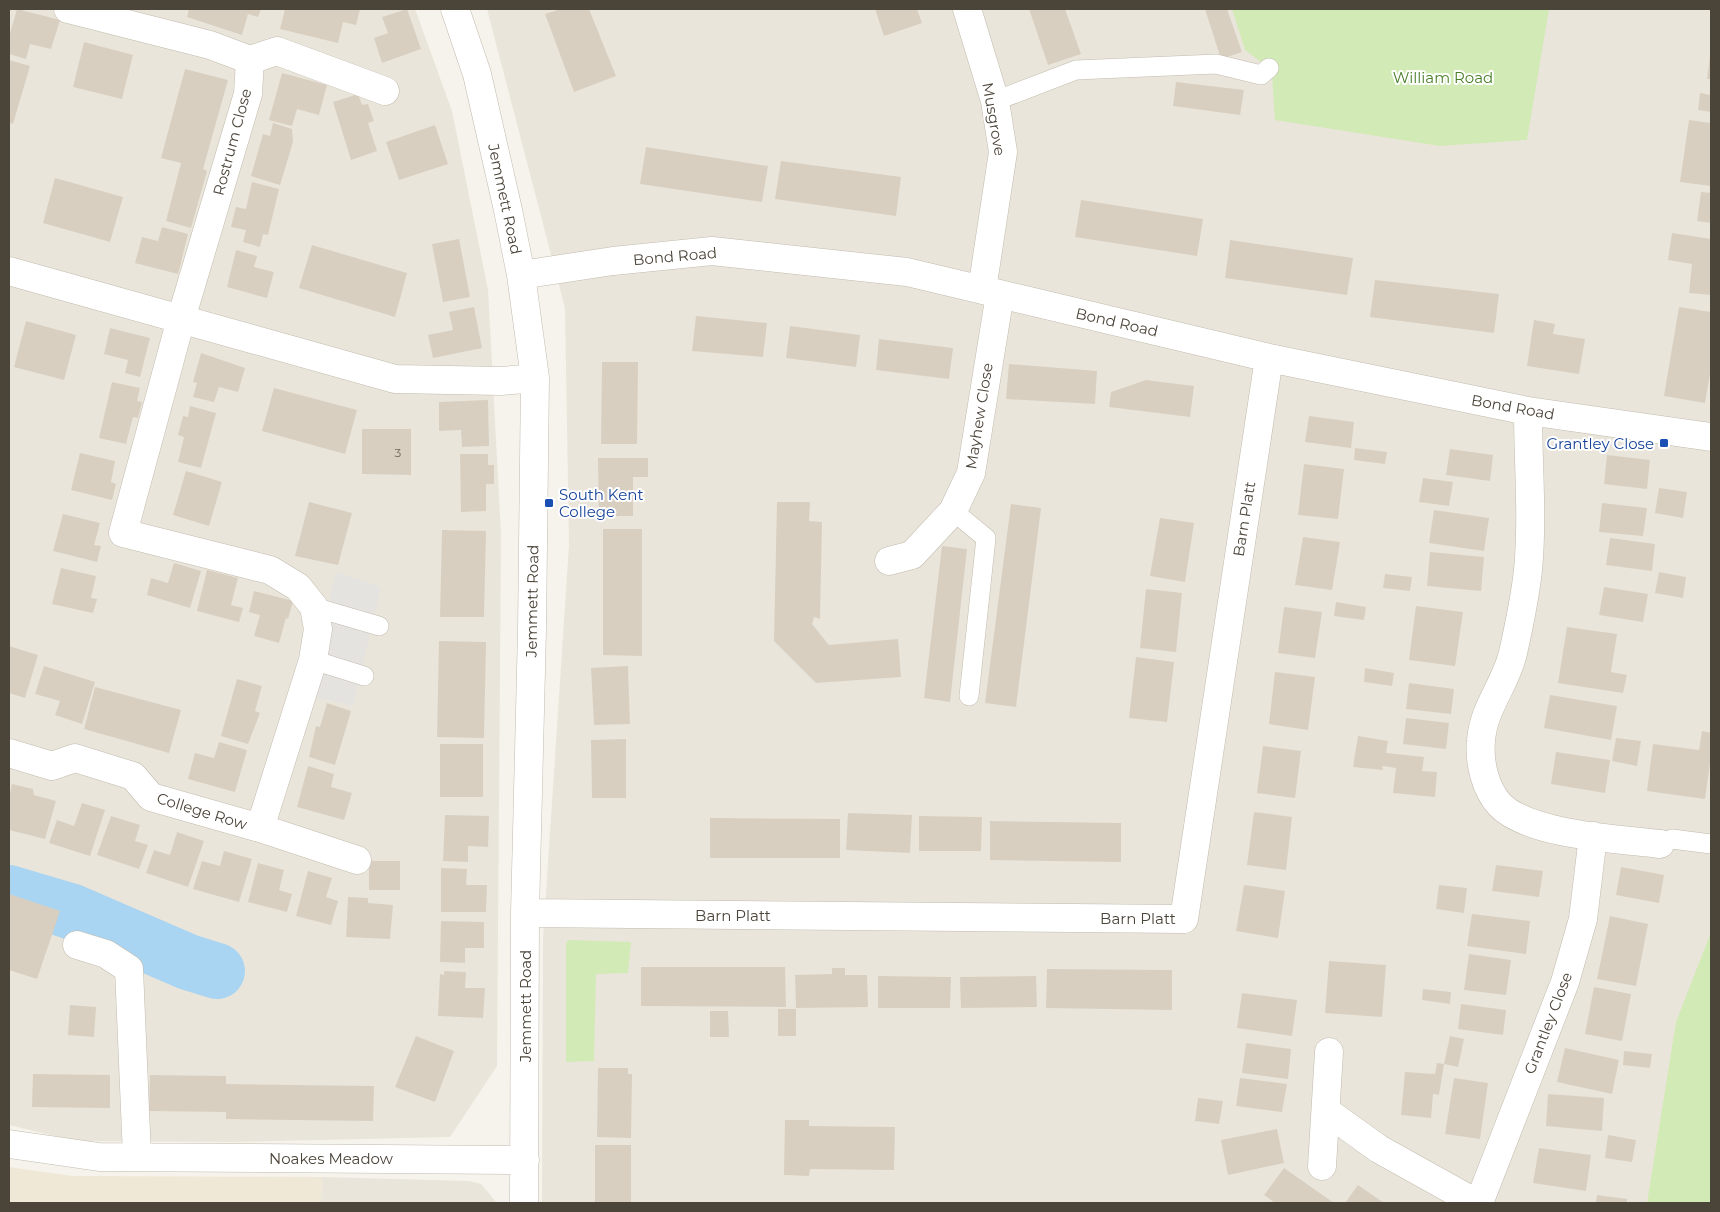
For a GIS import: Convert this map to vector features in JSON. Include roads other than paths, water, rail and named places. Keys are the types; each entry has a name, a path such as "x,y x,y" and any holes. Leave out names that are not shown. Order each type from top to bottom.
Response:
{"street":[{"path":"68,9 210,45 250,60 277,51 385,91"},
{"name":"Jemmett Road","path":"455,9 477,74 521,275 535,378 532,630 525,913 524,1203"},
{"name":"Musgrove","path":"968,9 994,100 1003,152 991,292"},
{"name":"Rostrum Close","path":"250,60 248,94 181,319 123,533 270,570 298,587 314,608"},
{"name":"Bond Road","path":"521,275 712,251 907,272 1269,358 1528,411 1711,437"},
{"path":"9,271 394,379 501,380 535,378"},
{"name":"Mayhew Close","path":"889,561 912,555 953,511 972,472 991,292"},
{"name":"Barn Platt","path":"525,913 1184,918 1269,358"},
{"path":"1528,411 1528,570 1512,655 1502,685 1485,713 1481,740 1482,770 1500,805 1514,815 1541,826 1593,836 1660,844"},
{"path":"260,828 314,660 318,630 314,608"},
{"name":"College Row","path":"9,753 52,766 75,758 133,776 151,797 260,828 357,860"},
{"name":"Grantley Close","path":"1326,1111 1379,1148 1478,1203 1565,982 1584,919 1593,836"},
{"path":"77,945 106,954 128,969 136,1156"},
{"path":"1322,1166 1329,1052"},
{"name":"Noakes Meadow","path":"9,1144 99,1156 525,1160"}],"lane":[{"path":"994,100 1076,70 1216,64 1261,75 1269,68"},
{"path":"953,511 986,538 969,696"},
{"path":"314,608 379,626"},
{"path":"314,660 364,676"},
{"path":"1660,844 1672,839 1711,844"}],"waterway":[{"path":"9,893 70,911 188,962 217,971"}],"place":[{"name":"Grantley Close","path":"1664,443"},
{"name":"South Kent College","path":"549,503"}],"park label":[{"name":"William Road","path":"1443,77"}]}
